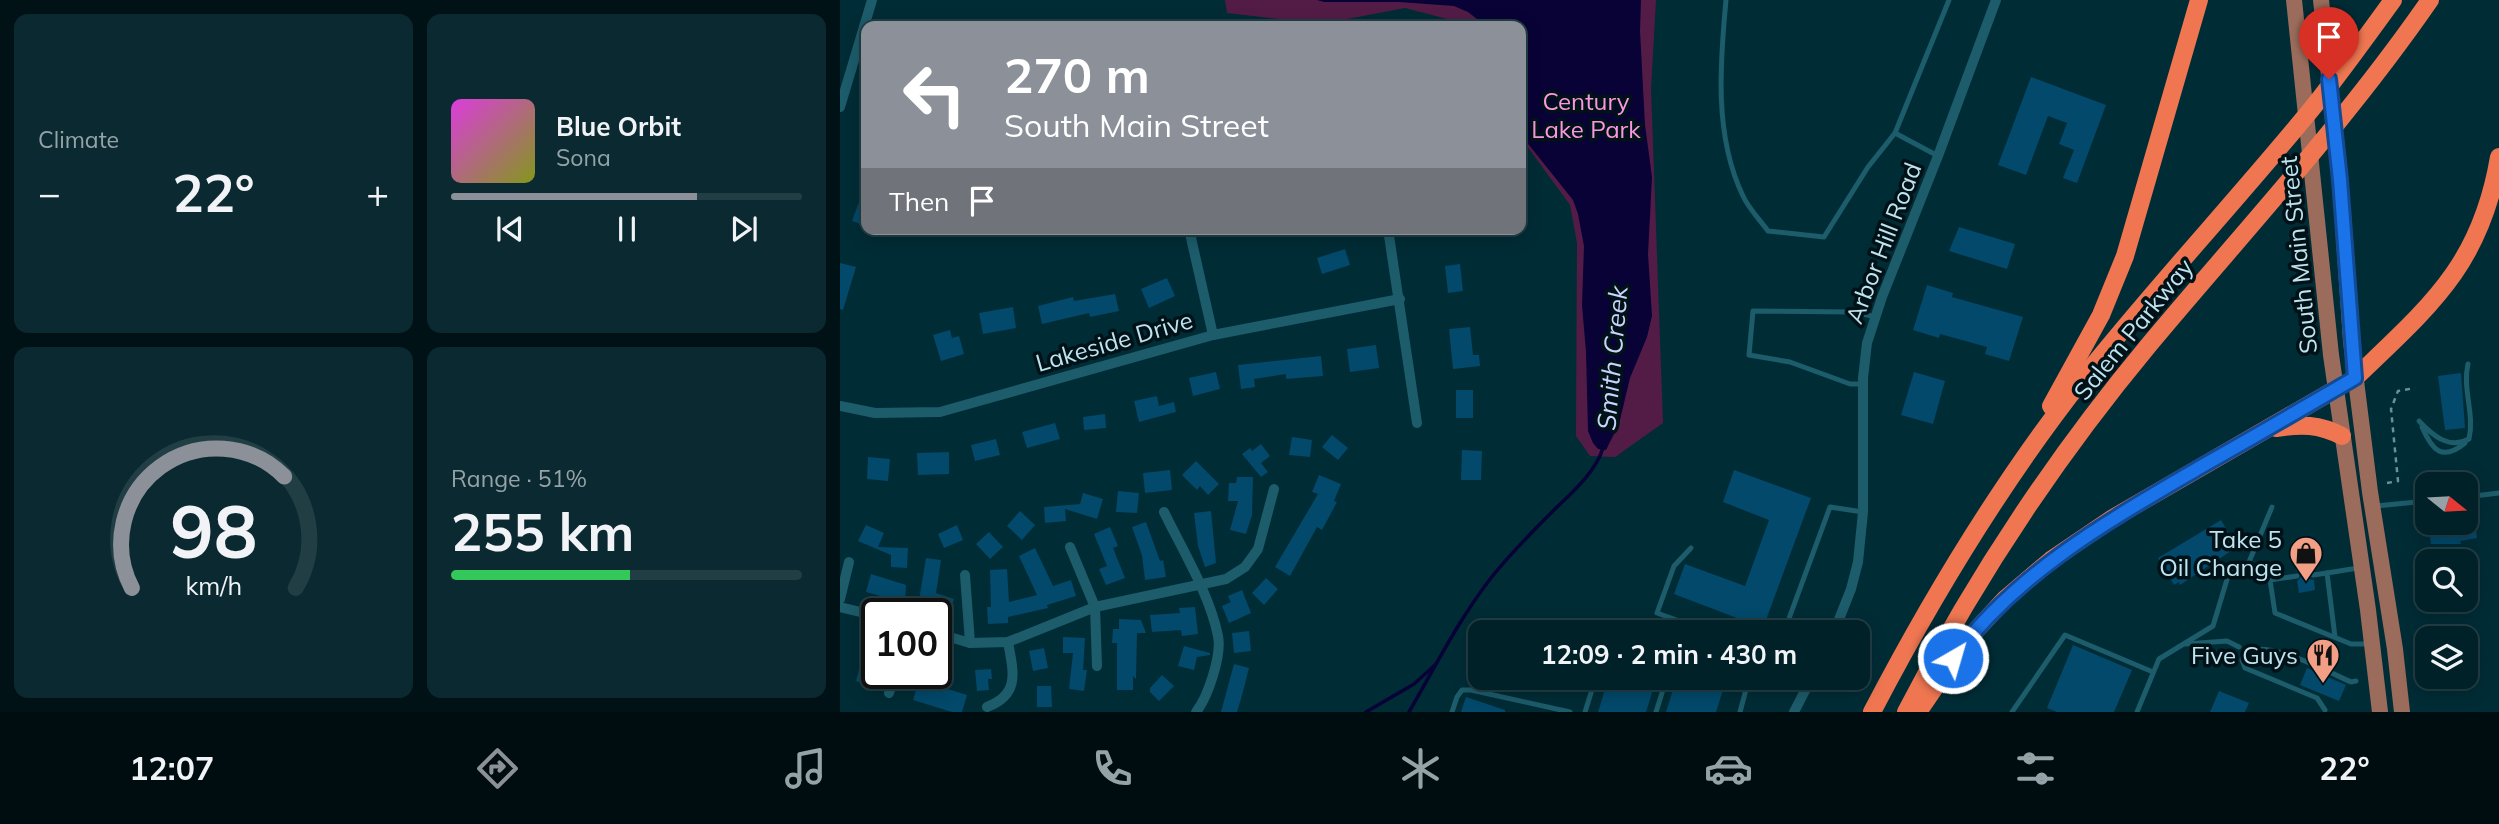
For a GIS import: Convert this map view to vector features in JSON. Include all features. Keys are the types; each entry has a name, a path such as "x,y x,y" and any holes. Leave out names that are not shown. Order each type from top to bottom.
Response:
{"highway":[{"path":"2002,491 2090,339 2113,288 2135,223 2199,0"},
{"name":"Salem Parkway","path":"1872,712 1930,606 2002,491 2082,380 2315,104 2393,0"},
{"name":"Salem Parkway","path":"1906,712 1990,564 2066,453 2148,346 2339,123 2430,0"},
{"path":"2355,378 2429,307 2461,264 2486,210 2499,157"},
{"path":"1918,712 1968,639 2026,579 2051,559 2113,518 2336,389"},
{"path":"2265,430 2305,424 2323,427 2342,436"}],"main road":[{"name":"South Main Street","path":"2294,0 2336,389 2373,644 2380,712"},
{"name":"South Main Street","path":"2321,0 2340,180 2355,378 2402,712"},
{"path":"2336,389 2355,378"}],"street":[{"path":"867,21 873,0"},
{"name":"Arbor Hill Road","path":"1839,620 1856,571 1863,512 1863,384 1867,343 1996,0"},
{"path":"840,107 861,39"},
{"path":"1190,235 1213,335"},
{"path":"1389,235 1418,423"},
{"name":"Lakeside Drive","path":"840,405 875,413 940,412 1213,335 1400,299"},
{"path":"952,638 970,643 1008,642 1095,607 1200,586 1236,574 1252,559 1264,533 1274,489"},
{"path":"1164,512 1200,586 1219,638 1215,668 1196,712"},
{"path":"1070,547 1095,607 1097,666"},
{"path":"840,600 849,562"},
{"path":"965,575 970,643"},
{"path":"840,607 861,612"},
{"path":"987,707 1002,700 1012,686 1013,669 1008,642"},
{"path":"888,693 889,689"},
{"path":"1794,712 1805,690"}],"lane":[{"path":"1726,0 1720,64 1726,146 1743,197 1768,231 1824,237 1868,167 1895,133 1948,0"},
{"path":"1895,133 1938,156"},
{"path":"1863,384 1850,384 1790,362 1749,355 1753,311 1854,312 1876,317"},
{"path":"2468,363 2466,373 2472,426 2469,439 2456,450 2445,453 2438,451 2429,444 2419,421 2432,435 2452,443 2469,439"},
{"path":"2478,496 2499,493"},
{"path":"2372,506 2415,502"},
{"path":"1788,620 1830,507 1863,512"},
{"path":"2137,712 2159,659 2213,626 2228,576 2249,562 2273,507"},
{"path":"1678,620 1657,612 1674,566 1691,548"},
{"path":"2313,575 2361,567"},
{"path":"2327,573 2335,637"},
{"path":"2297,576 2270,580 2275,613 2351,644 2373,644"},
{"path":"2012,712 2065,635 2153,672"},
{"path":"2182,644 2227,640 2239,647"},
{"path":"2325,710 2317,698 2245,668 2242,660 2244,653 2253,649 2283,653 2351,682 2356,681"},
{"path":"1452,712 1462,690 1471,690 1570,712"},
{"path":"1585,712 1592,690"},
{"path":"1656,712 1663,690"},
{"path":"1746,690 1741,711 1749,712"}],"path":[{"path":"2387,482 2398,481 2391,409 2398,391 2415,388"}],"green space":[{"name":"Century Lake Park","path":"1225,0 1656,0 1651,89 1663,423 1615,457 1590,456 1576,436 1577,243 1570,205 1526,145 1526,21 1455,21 1405,8 1337,21 1295,21 1227,13"}],"water":[{"name":"Century Lake Park","path":"1317,0 1641,0 1645,125 1652,177 1648,254 1652,316 1647,337 1630,378 1619,424 1606,450 1598,449 1588,431 1582,305 1584,246 1578,214 1573,200 1526,141 1526,21 1480,21 1454,6 1399,2"}],"building":[{"path":"2031,77 2106,105 2077,183 2063,178 2074,150 2059,144 2067,123 2048,116 2026,175 1998,165"},
{"path":"861,197 861,224 852,221"},
{"path":"1959,227 2015,244 2007,269 1949,251"},
{"path":"1345,249 1350,265 1322,274 1317,258"},
{"path":"840,263 856,267 843,310 840,309"},
{"path":"1460,264 1463,291 1448,293 1445,266"},
{"path":"1167,278 1175,296 1149,308 1141,289"},
{"path":"1927,285 1953,293 1952,297 2023,317 2009,361 1985,354 1987,347 1940,334 1939,338 1913,330"},
{"path":"1115,294 1119,311 1090,317 1089,313 1042,324 1038,306 1073,297 1074,301"},
{"path":"1013,307 1016,328 983,334 979,313"},
{"path":"1470,327 1473,355 1479,355 1480,366 1453,369 1449,329"},
{"path":"950,330 952,338 959,336 964,354 941,361 933,335"},
{"path":"1376,345 1379,368 1350,372 1347,349"},
{"path":"1321,356 1323,376 1286,379 1286,374 1254,379 1255,387 1241,389 1238,365"},
{"path":"1216,372 1220,389 1193,396 1189,378"},
{"path":"1914,372 1945,381 1933,424 1901,415"},
{"path":"2461,373 2465,428 2445,430 2438,376"},
{"path":"1456,390 1473,390 1473,418 1456,418"},
{"path":"1157,396 1159,406 1174,402 1176,412 1139,422 1134,401"},
{"path":"1105,414 1106,428 1084,430 1083,417"},
{"path":"1055,423 1060,439 1027,448 1022,432"},
{"path":"1332,435 1348,448 1338,460 1322,447"},
{"path":"1292,437 1312,440 1310,457 1289,455"},
{"path":"996,439 1000,455 975,461 971,445"},
{"path":"1261,444 1270,456 1261,463 1268,472 1261,477 1242,454"},
{"path":"1462,450 1482,451 1481,480 1461,480"},
{"path":"949,452 949,474 918,475 917,453"},
{"path":"868,457 890,459 888,481 867,479"},
{"path":"1196,461 1219,484 1208,495 1200,486 1197,490 1182,475"},
{"path":"1170,470 1172,490 1145,493 1143,473"},
{"path":"1734,470 1811,498 1766,620 1742,620 1674,594 1685,564 1745,586 1769,520 1723,502"},
{"path":"1319,475 1341,484 1334,501 1337,502 1322,530 1317,527 1290,576 1275,567 1318,494 1312,492"},
{"path":"1237,477 1253,477 1252,515 1246,534 1230,530 1238,501 1228,501 1229,483 1236,483"},
{"path":"1118,491 1139,493 1137,513 1116,512"},
{"path":"1083,493 1103,499 1097,519 1065,509 1066,521 1045,523 1044,507 1080,504"},
{"path":"1020,511 1035,525 1022,540 1007,526"},
{"path":"1211,511 1216,563 1205,567 1198,546 1194,513"},
{"path":"2221,520 2237,547 2180,585 2179,582 2174,585 2158,558"},
{"path":"1146,522 1160,561 1163,560 1166,577 1145,580 1142,555 1132,527"},
{"path":"866,525 884,533 878,547 908,548 907,568 891,567 891,555 858,541"},
{"path":"957,525 963,540 944,548 938,534"},
{"path":"1110,527 1118,546 1113,548 1125,578 1106,585 1099,569 1107,566 1094,534"},
{"path":"989,532 1003,547 990,559 976,544"},
{"path":"2430,536 2477,536 2460,541 2461,544 2431,544"},
{"path":"1035,548 1053,586 1071,580 1076,596 1047,605 1048,608 1008,617 1008,623 988,624 987,607 991,607 990,570 1007,569 1009,602 1037,595 1019,556"},
{"path":"926,558 941,560 936,593 951,598 919,598"},
{"name":"Take 5 Oil Change","path":"2311,561 2312,570 2308,575 2309,579 2314,580 2315,590 2299,593 2297,581 2302,576 2301,572 2296,571 2295,563"},
{"path":"871,574 906,585 905,598 887,598 866,592"},
{"path":"1266,578 1278,589 1264,605 1252,593"},
{"path":"1242,590 1251,613 1229,623 1222,606 1231,602 1228,596"},
{"path":"1195,607 1198,634 1182,636 1181,630 1152,632 1150,615 1180,613 1179,608"},
{"path":"1119,619 1141,620 1146,633 1137,633 1136,679 1133,676 1133,690 1117,690 1117,643 1112,643 1113,629 1119,629"},
{"path":"1249,631 1251,651 1234,653 1232,633"},
{"path":"1063,637 1085,638 1083,670 1087,670 1084,691 1069,689 1073,653 1063,653"},
{"path":"2073,645 2132,670 2114,712 2057,712 2047,708"},
{"path":"1184,646 1210,655 1197,657 1194,670 1178,666"},
{"path":"1044,648 1048,668 1033,671 1029,651"},
{"path":"861,662 861,682 856,681"},
{"path":"1234,664 1249,668 1241,699 1237,712 1221,712"},
{"name":"Five Guys","path":"2307,668 2346,685 2339,701 2300,685"},
{"path":"991,669 989,690 977,691 975,670"},
{"path":"1162,675 1174,686 1159,701 1150,692 1150,688"},
{"path":"1037,686 1051,686 1052,707 1037,707"},
{"path":"916,689 948,689 967,695 962,712 952,712 913,700"},
{"path":"1605,690 1653,690 1646,712 1598,712"},
{"path":"1673,690 1723,690 1716,712 1666,712"},
{"path":"2219,691 2249,703 2245,712 2210,712"},
{"path":"1466,697 1505,710 1505,712 1461,712"}],"waterway":[{"name":"Smith Creek","path":"1409,712 1479,594 1512,553 1588,475 1603,448"},
{"path":"1366,712 1414,684 1435,665"}],"place":[{"name":"Take 5 Oil Change","path":"2306,583"},
{"name":"Five Guys","path":"2323,685"}],"route":[{"path":"1953,658 1985,619 2051,559 2113,518 2355,378 2347,302 2340,180 2329,79"}]}
